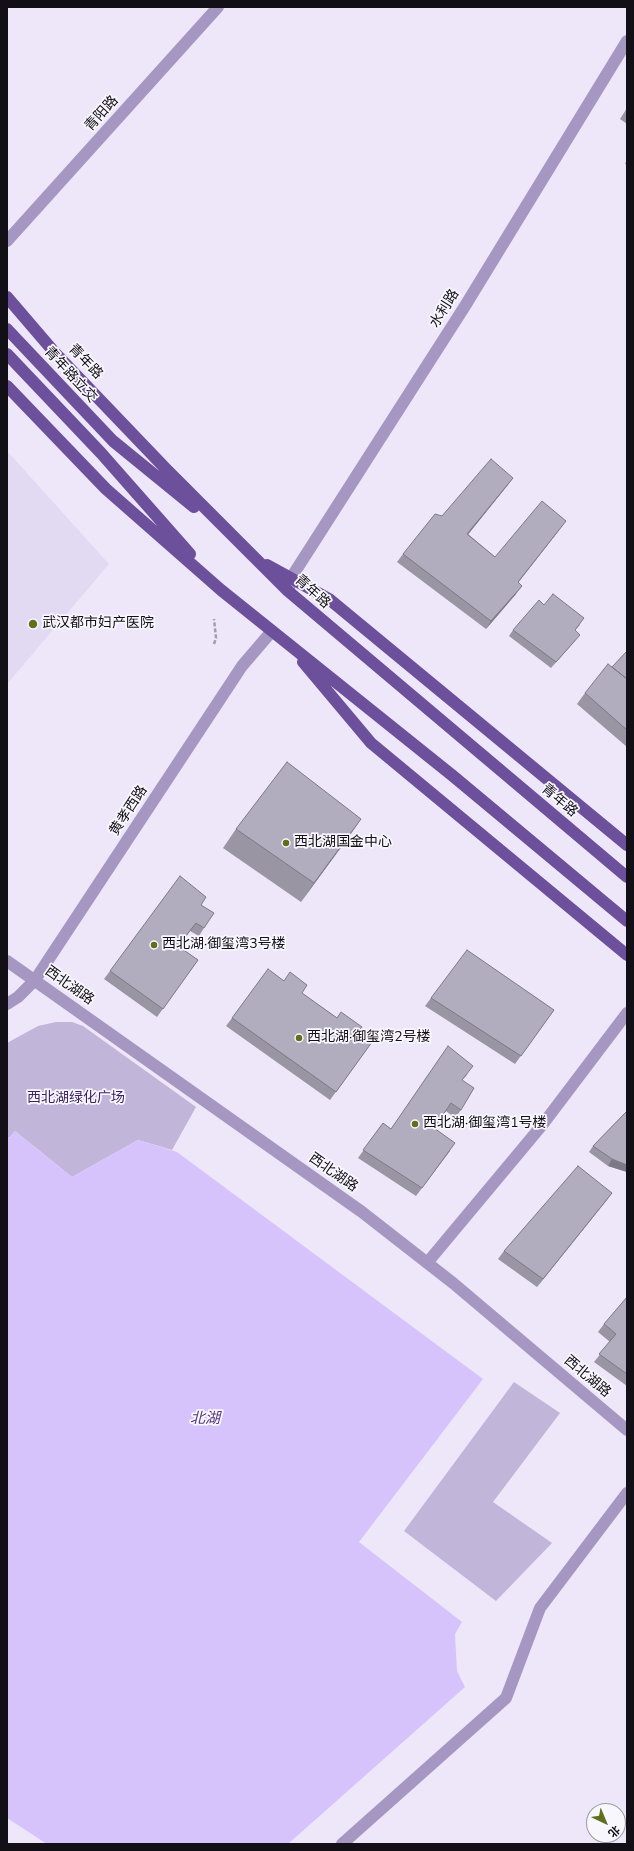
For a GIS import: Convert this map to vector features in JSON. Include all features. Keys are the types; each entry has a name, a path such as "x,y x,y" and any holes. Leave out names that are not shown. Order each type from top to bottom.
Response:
{"main road":[{"name":"青年路","path":"7,297 55,353 288,592 627,877"},
{"name":"青年路立交","path":"7,329 112,441 242,546"},
{"path":"7,354 101,453 221,590"},
{"path":"7,386 106,489 221,590 452,776 627,921"},
{"path":"254,558 329,599 627,845"},
{"path":"286,641 371,743 627,955"}],"street":[{"name":"青阳路","path":"7,242 218,7"},
{"name":"水利路","path":"288,592 291,578 465,306 627,41"},
{"name":"黄孝西路","path":"7,1004 18,997 34,980 242,666 272,631"},
{"name":"西北湖路","path":"7,961 362,1212 428,1263 627,1430"},
{"path":"428,1263 543,1124 627,1013"},
{"path":"342,1844 506,1698 540,1608 627,1493"}],"path":[{"path":"214,618 216,638 214,644"}],"shaded area":[{"name":"武汉都市妇产医院","path":"7,451 109,564 7,684"}],"green space":[{"name":"西北湖绿化广场","path":"56,1022 72,1022 83,1026 196,1107 172,1150 138,1140 72,1177 15,1131 9,1138 7,1136 7,1043 38,1026"},
{"path":"514,1382 560,1413 493,1502 552,1543 496,1601 404,1531"}],"water":[{"name":"北湖","path":"15,1131 72,1177 138,1140 177,1152 483,1379 359,1542 462,1622 455,1634 457,1671 465,1687 288,1844 47,1844 7,1818 7,1136 9,1138"}],"building":[{"path":"491,459 513,478 467,534 495,557 542,501 566,521 518,582 522,586 491,621 403,554 435,514 442,516"},
{"path":"553,594 584,618 575,630 580,635 556,662 513,630 539,600 544,605"},
{"path":"627,651 627,679 612,667"},
{"path":"608,664 627,679 627,730 585,693"},
{"name":"西北湖国金中心","path":"287,762 361,819 314,883 236,829"},
{"name":"西北湖·御玺湾3号楼","path":"180,876 206,897 201,905 214,913 204,928 196,923 178,946 198,960 163,1009 110,971"},
{"path":"467,950 554,1010 521,1056 431,998"},
{"name":"西北湖·御玺湾2号楼","path":"268,969 284,981 290,972 307,985 302,993 337,1018 341,1012 362,1027 358,1032 372,1042 336,1092 232,1018"},
{"name":"西北湖·御玺湾1号楼","path":"448,1046 473,1066 462,1080 474,1088 461,1110 451,1103 434,1128 455,1143 422,1188 363,1150 383,1123 391,1129"},
{"path":"627,1111 627,1165 612,1159 593,1146"},
{"path":"578,1166 612,1193 543,1279 504,1251"},
{"path":"627,1297 627,1374 599,1354 616,1334 604,1324"}],"place":[{"name":"武汉都市妇产医院","path":"33,624"},
{"name":"西北湖国金中心","path":"286,843"},
{"name":"西北湖·御玺湾3号楼","path":"154,945"},
{"name":"西北湖·御玺湾2号楼","path":"299,1038"},
{"name":"西北湖·御玺湾1号楼","path":"415,1124"}]}
